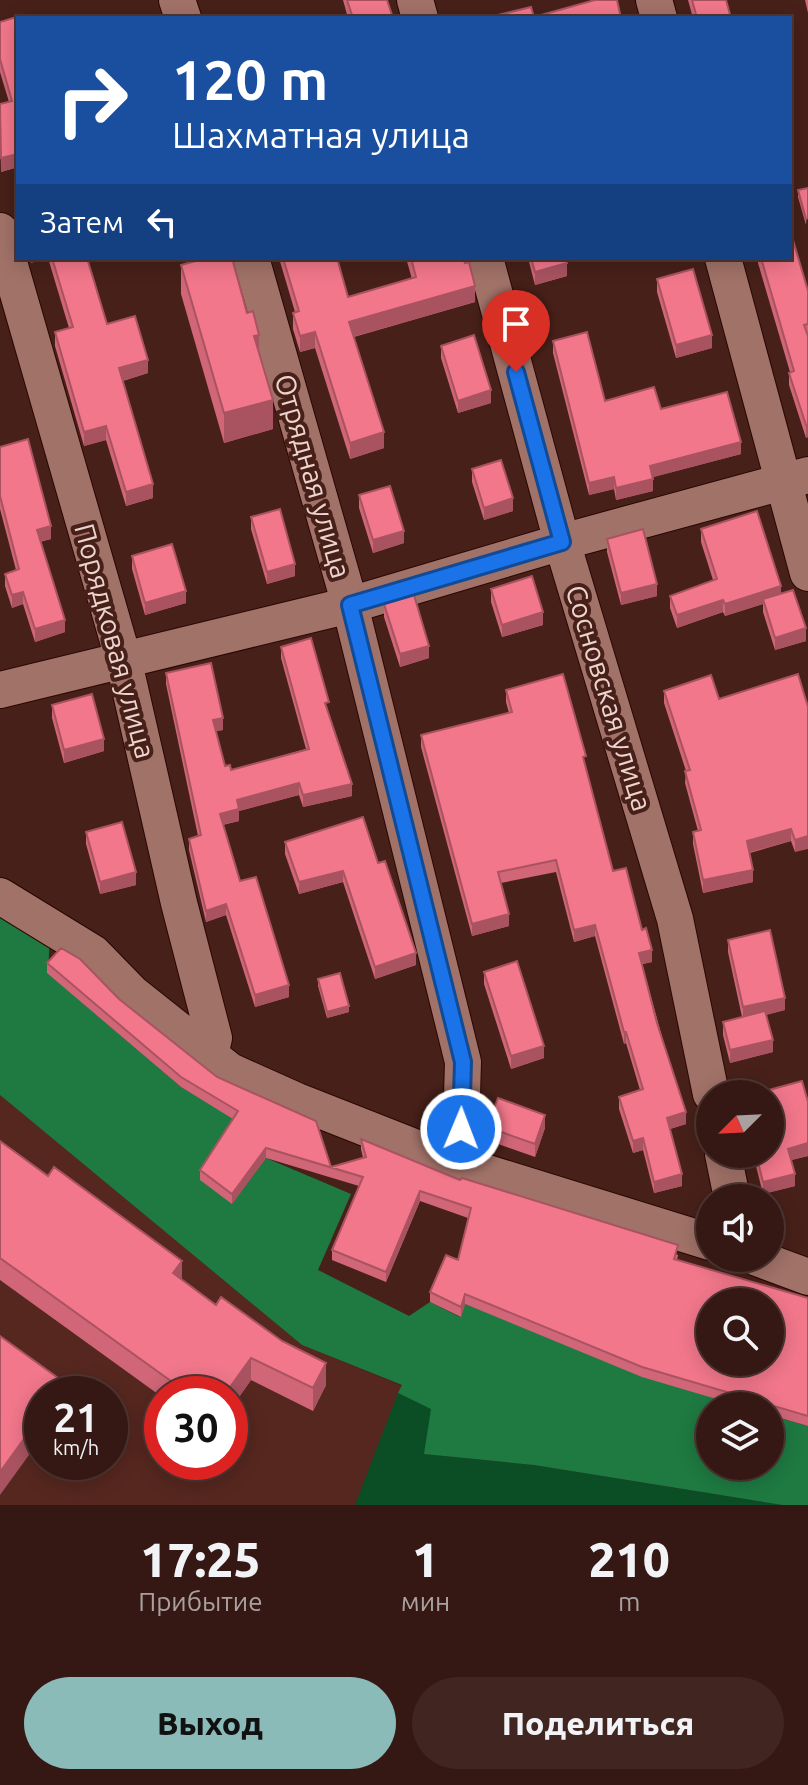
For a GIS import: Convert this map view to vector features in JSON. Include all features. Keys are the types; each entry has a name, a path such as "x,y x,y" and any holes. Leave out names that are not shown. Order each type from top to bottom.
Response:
{"street":[{"name":"Порядковая улица","path":"0,231 123,658 179,903 214,1038 210,1055"},
{"name":"Отрядная улица","path":"252,260 350,605 463,1062 461,1129 452,1162"},
{"name":"Сосновская улица","path":"486,260 562,542 675,919 708,1080"},
{"path":"724,260 796,479 808,573"},
{"path":"0,690 350,605 562,542 796,479"},
{"path":"0,896 93,953 132,993 230,1071 452,1162 696,1238"},
{"path":"784,1268 808,1277"}],"shaded area":[{"path":"0,1095 302,1345 402,1386 355,1505 0,1505"}],"green space":[{"path":"0,898 50,935 48,973 181,1087 238,1121 232,1204 266,1158 351,1194 318,1270 409,1316 430,1302 460,1317 465,1304 702,1392 696,1392 696,1480 784,1480 784,1419 808,1426 808,1505 782,1505 534,1465 424,1454 431,1409 398,1393 402,1385 302,1345 0,1095"},
{"path":"398,1393 432,1409 425,1454 534,1465 782,1505 355,1505"}],"building":[{"path":"347,0 387,0 392,16 352,16"},
{"path":"595,0 617,0 621,16 538,16"},
{"path":"692,0 726,0 730,16 696,16"},
{"path":"531,7 534,16 494,16"},
{"path":"16,17 16,154 1,158 0,104 12,101 0,59 0,22"},
{"path":"808,188 808,218 806,219 798,190"},
{"path":"792,240 808,291 808,324 804,325 808,336 808,425 789,373 794,371 762,260 792,260"},
{"path":"53,260 88,260 107,324 135,316 148,360 119,368 153,484 126,492 106,426 84,432 55,332 73,327"},
{"path":"200,260 233,260 247,313 253,311 259,335 254,336 273,400 224,413 181,265"},
{"path":"284,260 338,260 348,297 416,277 412,260 469,262 475,286 349,322 384,432 350,443 315,332 300,336 293,313 299,311"},
{"path":"532,260 566,260 567,263 535,272"},
{"path":"693,269 712,335 676,345 657,279"},
{"path":"587,332 605,401 654,387 661,409 727,392 741,442 650,466 653,479 616,488 614,477 589,483 553,341"},
{"path":"474,335 491,390 458,401 441,346"},
{"path":"28,439 51,526 37,530 65,620 35,629 23,592 12,595 5,574 19,569 0,496 0,447"},
{"path":"501,460 513,498 484,508 472,469"},
{"path":"390,486 404,531 373,540 359,495"},
{"path":"280,509 295,564 267,572 251,517"},
{"path":"757,511 781,586 677,615 670,596 717,579 701,529"},
{"path":"643,529 657,584 621,593 607,539"},
{"path":"172,544 186,591 145,603 132,556"},
{"path":"532,576 543,612 502,625 491,589"},
{"path":"793,590 806,628 775,638 763,599"},
{"path":"414,595 429,646 400,654 384,604"},
{"path":"311,638 329,702 325,703 352,784 303,795 299,783 237,800 239,809 220,814 240,881 256,877 289,985 255,995 226,904 206,911 189,839 201,835 166,673 211,663 223,718 213,720 225,766 230,765 231,770 309,749 281,647"},
{"path":"563,674 613,871 626,868 642,930 646,928 652,950 639,953 657,1023 686,1112 667,1118 682,1174 654,1182 643,1138 633,1141 619,1097 643,1089 595,925 574,930 556,860 498,872 509,914 472,924 421,735 512,712 506,690"},
{"path":"798,674 808,707 808,836 795,840 791,829 747,841 753,870 703,880 693,832 701,830 685,771 690,770 664,691 711,675 719,699"},
{"path":"92,694 104,739 64,750 52,705"},
{"path":"363,817 378,863 385,861 416,953 375,967 343,871 299,882 285,842"},
{"path":"122,822 136,872 100,882 86,832"},
{"path":"770,930 785,998 743,1007 728,940"},
{"path":"61,948 80,959 119,999 217,1077 316,1121 331,1167 366,1157 361,1139 460,1180 462,1178 678,1245 674,1259 696,1265 696,1272 719,1272 774,1288 696,1288 696,1376 784,1376 784,1291 808,1298 808,1416 784,1409 784,1392 727,1392 642,1367 465,1294 461,1307 430,1292 446,1255 458,1260 471,1208 420,1191 386,1272 332,1250 363,1177 266,1148 232,1194 200,1170 238,1111 181,1077 47,963"},
{"path":"517,961 544,1046 511,1056 484,972"},
{"path":"340,973 349,1006 327,1012 318,979"},
{"path":"765,1011 773,1040 730,1050 723,1022"},
{"path":"802,1081 808,1102 808,1143 788,1149 795,1174 763,1182 760,1168 784,1168 784,1086"},
{"path":"498,1098 545,1115 535,1144 487,1127"},
{"path":"0,1141 48,1176 54,1167 182,1261 173,1273 216,1305 221,1297 282,1341 326,1363 313,1388 251,1358 238,1376 164,1376 0,1258"},
{"path":"0,1336 55,1376 24,1376 24,1439 0,1472"}],"route":[{"path":"461,1129 463,1062 350,605 562,542 516,372"}]}
